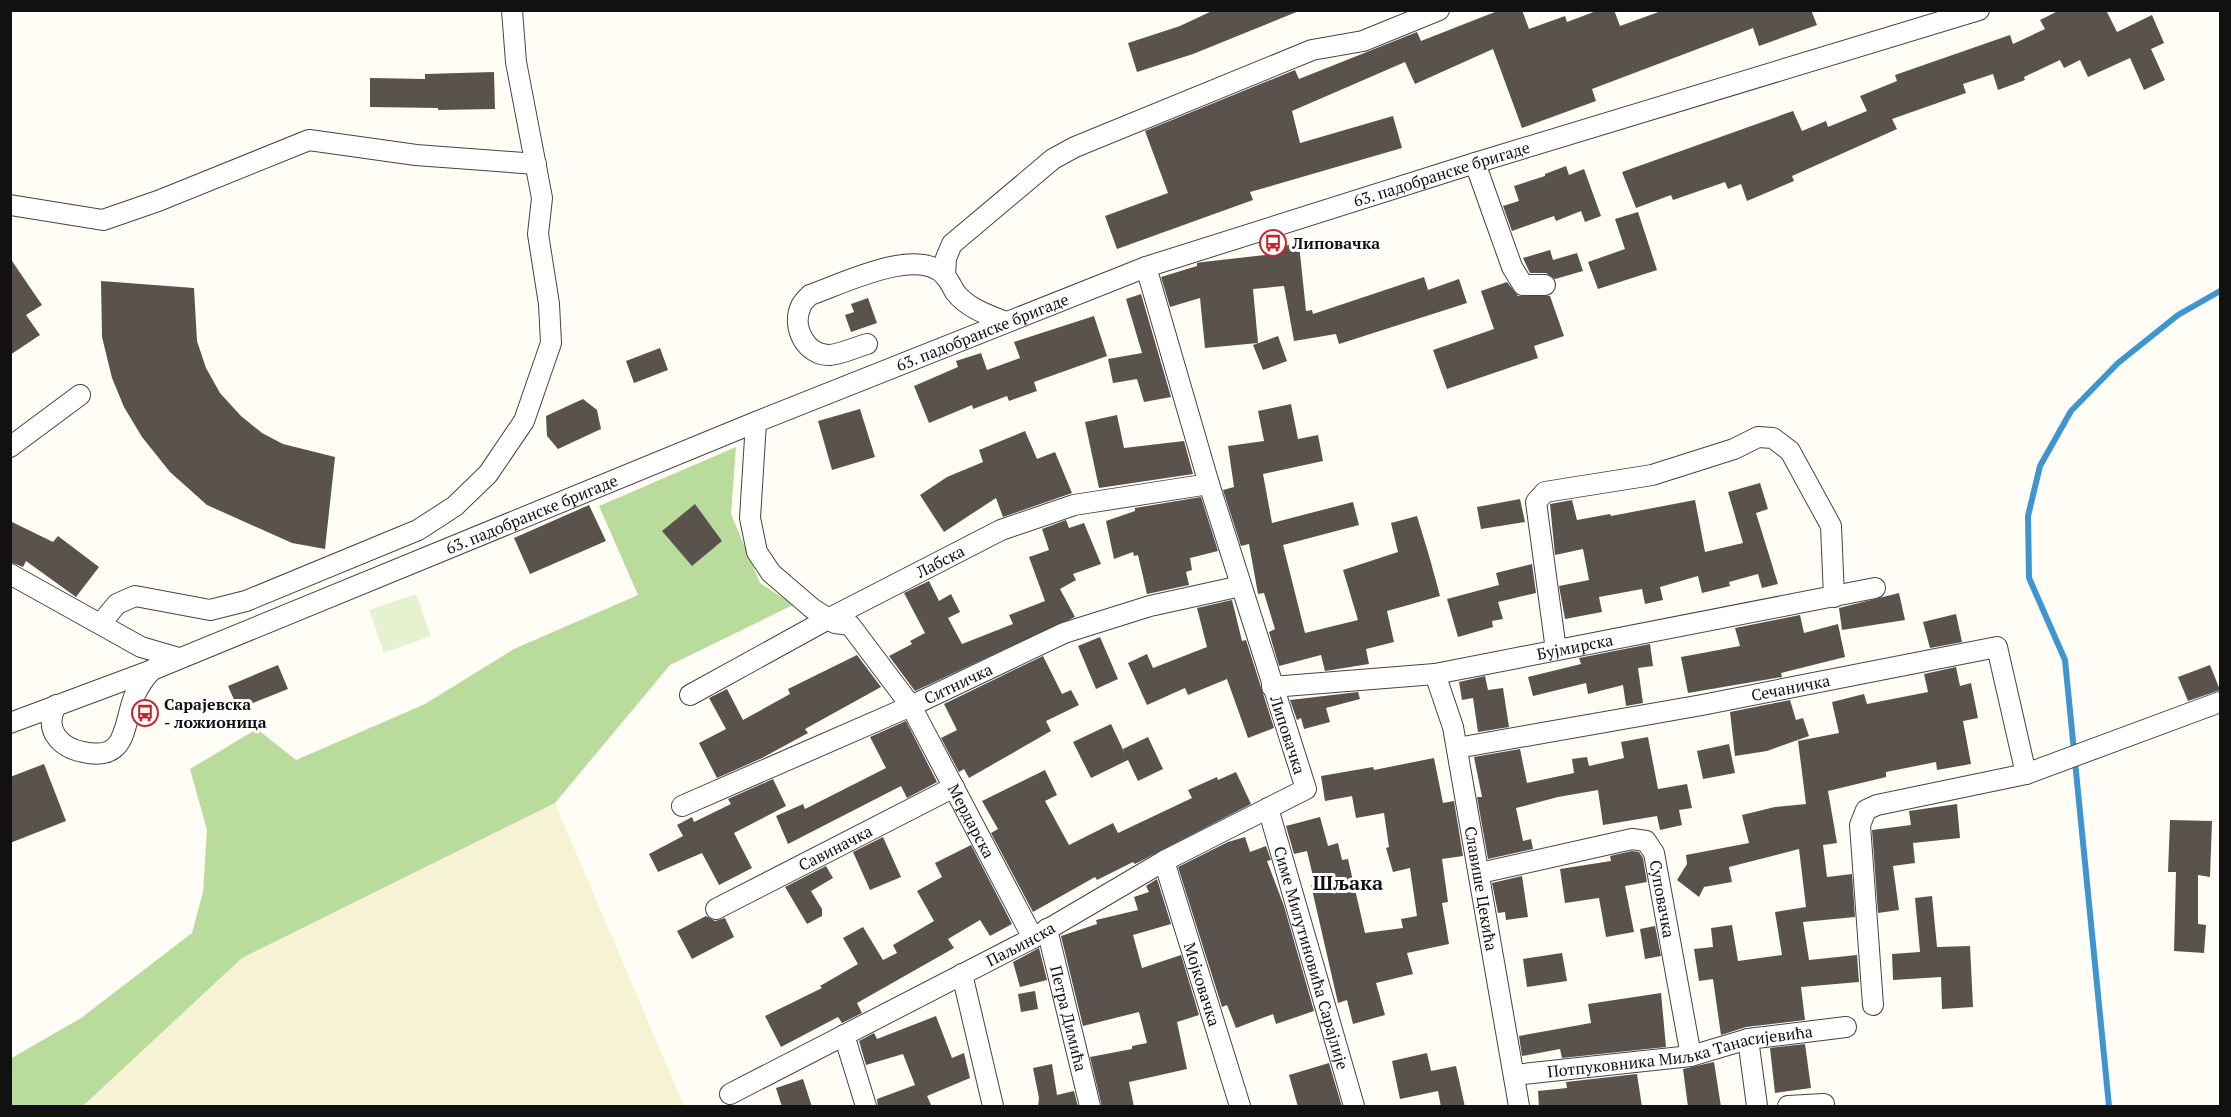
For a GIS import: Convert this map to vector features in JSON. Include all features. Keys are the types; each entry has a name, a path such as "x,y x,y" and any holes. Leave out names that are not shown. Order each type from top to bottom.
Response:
{"street":[{"path":"102,623 117,604 135,596 210,610 246,601 418,531 455,506 488,474 524,421 551,344 549,304 540,251 542,198 516,62 512,10"},
{"path":"945,276 946,258 952,244 1053,159 1311,50 1363,41 1438,10"},
{"name":"63. падобранске бригаде","path":"10,723 152,670 756,422 1146,267 1475,163 1979,10"},
{"path":"10,205 103,220 158,201 309,140 416,155 536,164"},
{"path":"1475,163 1512,267 1523,285 1545,285"},
{"path":"867,344 830,355 812,351 803,341 798,323 801,306 810,295 892,266 931,264 945,276 956,293 968,305 1006,322"},
{"name":"Липовачка","path":"1146,267 1209,484 1306,789"},
{"path":"10,447 80,395"},
{"name":"Мердарска","path":"756,422 750,518 757,552 764,566 828,619 850,626 911,705 954,787 1040,934"},
{"path":"1556,650 1536,502 1545,492 1652,475 1734,449 1758,437 1773,438 1790,451 1831,526 1834,597"},
{"name":"Лабска","path":"690,695 828,619 1001,530 1074,505 1209,484"},
{"path":"10,574 102,623 141,647 179,658"},
{"name":"Ситничка","path":"682,806 911,705 1064,633 1150,606 1241,586"},
{"name":"Бујмирска","path":"1272,687 1435,674 1875,588"},
{"name":"Сечаничка","path":"1457,748 1702,705 1997,647 2026,774"},
{"path":"56,705 51,720 60,741 84,752 106,752 121,742 134,697 152,670"},
{"name":"Славише Цекића","path":"1435,674 1453,727 1519,1107"},
{"path":"1874,1005 1860,825 1866,810 1877,805 2026,774 2220,702"},
{"name":"Савиначка","path":"716,909 954,787"},
{"name":"Паљинска","path":"730,1094 1040,934 1164,861 1306,789"},
{"name":"Симе Милутиновића Сарајлије","path":"1268,808 1354,1107"},
{"name":"Суповачка","path":"1480,873 1632,839 1646,841 1654,853 1691,1056"},
{"name":"Мојковачка","path":"1164,861 1240,1107"},
{"name":"Петра Димића","path":"1040,934 1090,1107"},
{"path":"962,974 993,1107"},
{"name":"Потпуковника Миљка Танасијевића","path":"1514,1075 1691,1056 1748,1039 1846,1027"},
{"path":"844,1035 866,1107"},
{"path":"1748,1039 1757,1107"},
{"path":"1788,1107 1824,1104"}],"shaded area":[{"path":"555,803 684,1106 83,1106 242,958"}],"green space":[{"path":"736,447 731,514 760,583 793,605 670,665 555,803 242,958 83,1106 11,1106 10,1059 81,1018 192,933 203,892 207,830 190,769 257,729 296,760 425,704 514,649 638,595 599,506"},
{"path":"416,594 431,636 384,653 369,610"}],"building":[{"path":"1214,10 1299,11 1193,54 1137,72 1128,43 1180,26"},
{"path":"1500,10 1522,10 1529,29 1565,16 1567,22 1599,10 1614,10 1620,26 1664,10 1811,10 1817,25 1759,46 1753,28 1592,89 1596,101 1522,128 1493,49 1415,84 1405,62 1292,111 1300,143 1393,116 1402,148 1250,192 1253,200 1117,249 1105,216 1168,193 1145,131 1295,70 1299,79 1417,32 1421,41"},
{"path":"2060,10 2106,10 2117,32 2152,15 2164,43 2151,49 2165,80 2144,90 2130,58 2088,77 2080,60 2064,68 2060,60 2024,77 2025,80 1998,90 1993,74 1963,84 1966,93 1892,119 1897,129 1792,176 1794,181 1747,201 1741,184 1728,189 1725,182 1673,200 1671,195 1636,208 1622,172 1793,111 1802,131 1826,121 1828,127 1867,111 1860,96 1897,81 1895,75 2010,35 2013,44 2045,29 2040,20"},
{"path":"494,72 495,109 438,110 438,108 370,107 370,78 425,79 425,74"},
{"path":"1566,166 1569,175 1584,169 1601,216 1585,222 1581,211 1556,221 1554,216 1512,231 1503,206 1519,201 1514,186"},
{"path":"1638,212 1657,270 1598,289 1588,262 1625,249 1615,219"},
{"path":"1299,244 1306,311 1312,310 1313,314 1424,277 1428,290 1459,279 1467,303 1339,344 1336,334 1294,341 1284,286 1253,289 1258,343 1205,348 1200,298 1170,307 1161,277 1197,266 1197,263 1265,255 1264,248"},
{"path":"1550,250 1553,260 1577,253 1583,271 1555,279 1546,273 1530,273 1523,258"},
{"path":"10,258 42,305 26,315 40,335 10,355"},
{"path":"101,281 194,288 197,341 206,368 220,393 241,416 262,433 283,444 335,457 325,549 292,543 207,505 170,472 142,437 124,407 112,378 102,337"},
{"path":"1507,282 1518,296 1550,296 1564,336 1534,346 1538,358 1447,389 1433,350 1494,329 1481,291"},
{"path":"1141,294 1171,397 1144,402 1137,379 1113,383 1108,359 1142,353 1126,299"},
{"path":"868,298 877,323 851,332 845,315 854,312 851,304"},
{"path":"1094,316 1107,356 1034,382 1037,391 1009,401 1007,396 973,409 972,405 929,423 914,386 958,367 956,361 981,353 987,370 1020,358 1014,342"},
{"path":"1278,336 1287,361 1263,370 1253,345"},
{"path":"660,348 668,370 634,383 626,361"},
{"path":"583,399 597,410 601,429 558,449 547,436 546,416"},
{"path":"1291,404 1298,439 1318,435 1323,461 1263,474 1272,523 1353,502 1359,525 1283,545 1305,633 1358,620 1343,570 1398,552 1391,523 1417,516 1430,559 1440,596 1387,611 1394,642 1366,649 1369,664 1325,671 1321,655 1279,666 1269,632 1275,629 1264,593 1258,594 1249,544 1241,546 1223,490 1234,487 1228,446 1264,441 1258,411"},
{"path":"860,409 875,457 832,470 818,421"},
{"path":"1117,415 1124,448 1184,441 1193,474 1099,488 1085,422"},
{"path":"1025,431 1037,459 1055,452 1072,493 1003,517 996,498 944,532 920,495 947,477 983,462 979,450"},
{"path":"1760,483 1768,509 1756,513 1778,584 1762,588 1758,574 1729,582 1730,586 1702,593 1698,576 1660,587 1663,600 1645,604 1642,589 1599,597 1602,612 1565,619 1559,586 1589,580 1583,549 1555,555 1550,504 1572,500 1577,520 1695,500 1705,552 1743,543 1728,492"},
{"path":"1201,497 1218,551 1190,558 1192,570 1186,572 1189,585 1147,594 1138,555 1134,556 1133,552 1114,559 1106,521 1135,511 1135,508"},
{"path":"1520,499 1525,522 1481,529 1477,507"},
{"path":"695,504 722,541 692,566 662,531"},
{"path":"589,505 606,541 530,574 514,538"},
{"path":"1066,520 1069,528 1084,523 1101,564 1073,574 1076,580 1060,589 1075,617 915,691 889,656 912,644 910,641 925,633 904,593 929,581 939,601 951,594 960,612 948,618 962,644 1013,624 1009,615 1045,601 1029,557 1049,550 1042,529"},
{"path":"10,521 53,542 58,536 99,567 76,597 26,561 23,567 10,562"},
{"path":"1532,564 1536,593 1498,602 1503,619 1492,621 1493,627 1458,637 1447,599 1499,585 1496,573"},
{"path":"1899,593 1905,620 1842,630 1839,608"},
{"path":"1232,600 1242,641 1246,640 1274,728 1248,738 1227,679 1188,695 1185,688 1147,705 1128,663 1147,654 1153,668 1207,647 1197,608"},
{"path":"1956,614 1962,642 1930,648 1923,622"},
{"path":"1800,615 1804,633 1838,624 1845,657 1781,673 1782,677 1688,693 1681,657 1740,646 1735,628"},
{"path":"1100,637 1118,679 1096,689 1078,646"},
{"path":"1650,644 1653,666 1638,668 1643,703 1626,706 1623,685 1588,694 1586,683 1533,696 1528,677 1581,664 1579,658"},
{"path":"857,655 881,687 805,729 808,733 762,758 717,778 699,743 726,729 709,698 727,689 743,720 790,694 788,689"},
{"path":"1043,656 1062,694 1071,690 1079,705 1046,721 1051,731 969,778 964,769 959,772 941,738 957,730 944,704"},
{"path":"278,665 288,689 238,709 228,686"},
{"path":"2210,665 2220,690 2188,701 2178,677"},
{"path":"1956,667 1960,686 1971,683 1978,718 1963,721 1971,764 1937,770 1936,762 1886,772 1886,777 1828,791 1837,843 1823,845 1827,877 1852,874 1855,917 1803,922 1809,960 1857,955 1859,982 1801,987 1805,1020 1746,1027 1721,1035 1713,979 1699,981 1694,949 1713,947 1711,928 1732,925 1738,961 1782,955 1775,912 1806,907 1799,849 1729,867 1732,882 1704,887 1699,897 1677,880 1687,864 1686,855 1749,843 1742,815 1775,807 1806,804 1798,741 1839,733 1832,702 1864,694 1867,704 1928,692 1924,674"},
{"path":"1485,676 1488,690 1503,688 1509,727 1478,732 1473,698 1462,700 1459,682"},
{"path":"1358,692 1360,699 1326,708 1330,722 1304,729 1301,718 1297,720 1290,700"},
{"path":"1790,700 1796,720 1803,718 1809,736 1767,751 1735,756 1730,712"},
{"path":"906,721 937,782 907,798 901,786 788,844 776,816 803,804 805,809 886,768 870,737"},
{"path":"1111,724 1126,756 1123,749 1148,737 1163,769 1138,781 1128,760 1091,778 1073,742"},
{"path":"1648,737 1658,789 1687,784 1692,808 1679,810 1682,825 1660,830 1657,816 1603,825 1598,790 1558,797 1516,808 1523,841 1531,839 1533,849 1488,859 1477,797 1482,797 1474,757 1520,749 1527,783 1574,773 1572,759 1587,757 1589,766 1624,758 1621,742"},
{"path":"1729,744 1735,773 1703,779 1697,751"},
{"path":"1434,758 1443,803 1454,801 1463,856 1442,859 1448,902 1442,903 1449,944 1407,953 1413,974 1376,983 1385,1015 1353,1024 1347,1000 1338,1003 1311,885 1315,885 1307,851 1294,854 1286,826 1320,817 1328,846 1338,843 1342,860 1348,859 1365,933 1403,928 1401,919 1417,916 1410,868 1393,872 1386,848 1389,847 1384,813 1356,818 1352,796 1325,801 1321,776 1373,767 1374,770"},
{"path":"44,764 66,821 10,843 10,777"},
{"path":"1045,770 1057,795 1045,801 1069,845 1113,823 1118,833 1192,798 1188,790 1217,777 1218,780 1236,772 1251,804 1135,864 1133,862 1097,880 1095,877 1033,912 991,833 998,829 982,801"},
{"path":"773,779 786,806 734,833 752,868 719,885 702,853 658,872 649,854 683,836 677,825 692,817 694,822 731,804 728,799"},
{"path":"1957,804 1960,838 1913,843 1915,863 1893,866 1899,910 1878,913 1872,830 1911,825 1909,811"},
{"path":"2170,820 2212,821 2210,877 2198,875 2198,924 2206,925 2204,953 2174,951 2176,872 2168,872"},
{"path":"883,837 901,877 870,890 853,852"},
{"path":"1245,837 1250,852 1266,846 1271,860 1267,861 1284,906 1314,1011 1276,1024 1273,1014 1236,1028 1227,1005 1222,1007 1178,867 1228,842"},
{"path":"971,845 1012,924 990,936 980,920 948,939 954,948 857,1003 862,1013 842,1023 838,1017 781,1047 765,1016 822,988 820,986 858,964 843,938 863,927 883,960 897,953 893,945 934,921 917,891 942,877 935,863"},
{"path":"1632,851 1639,852 1643,858 1647,882 1625,886 1634,932 1606,937 1599,898 1565,903 1560,869 1611,861 1610,856"},
{"path":"826,866 833,878 811,891 822,909 822,916 807,924 785,887"},
{"path":"1522,876 1528,917 1506,920 1505,912 1498,913 1492,883"},
{"path":"1157,879 1171,924 1133,935 1142,968 1181,955 1199,1015 1177,1022 1187,1069 1129,1082 1134,1107 1102,1107 1090,1057 1132,1049 1132,1046 1147,1043 1139,1012 1083,1026 1061,936 1097,924 1096,920 1138,910 1134,897 1149,892 1146,886"},
{"path":"1932,896 1937,947 1970,946 1973,1007 1942,1009 1941,977 1893,980 1892,954 1920,952 1915,898"},
{"path":"706,916 715,921 725,918 734,937 692,959 677,931"},
{"path":"1655,926 1661,956 1645,959 1640,929"},
{"path":"1039,948 1047,980 1020,987 1013,962"},
{"path":"1562,953 1567,981 1527,987 1523,959"},
{"path":"1035,991 1038,1009 1021,1012 1018,994"},
{"path":"1661,993 1666,1047 1562,1058 1560,1049 1522,1056 1519,1036 1591,1023 1588,1004"},
{"path":"936,1016 952,1058 964,1053 970,1078 927,1096 932,1107 878,1107 877,1099 915,1085 903,1054 866,1065 859,1041 874,1033 877,1039"},
{"path":"1805,1044 1811,1088 1775,1093 1770,1048"},
{"path":"1427,1053 1431,1071 1456,1066 1465,1107 1441,1107 1438,1091 1400,1099 1392,1061"},
{"path":"1714,1062 1721,1107 1688,1107 1683,1069"},
{"path":"1329,1063 1342,1107 1298,1107 1289,1075"},
{"path":"1052,1064 1057,1095 1074,1091 1078,1107 1038,1107 1039,1098 1033,1068"},
{"path":"1637,1074 1642,1107 1539,1107 1538,1091 1567,1088 1566,1082"},
{"path":"803,1079 812,1107 782,1107 776,1088"}],"waterway":[{"path":"2109,1106 2065,660 2029,578 2028,516 2040,466 2071,411 2118,363 2178,315 2220,291"}],"place":[{"name":"Липовачка","path":"1273,243"},
{"name":"Сарајевска - ложионица","path":"145,713"}],"district":[{"name":"Шљака","path":"1348,882"}]}
